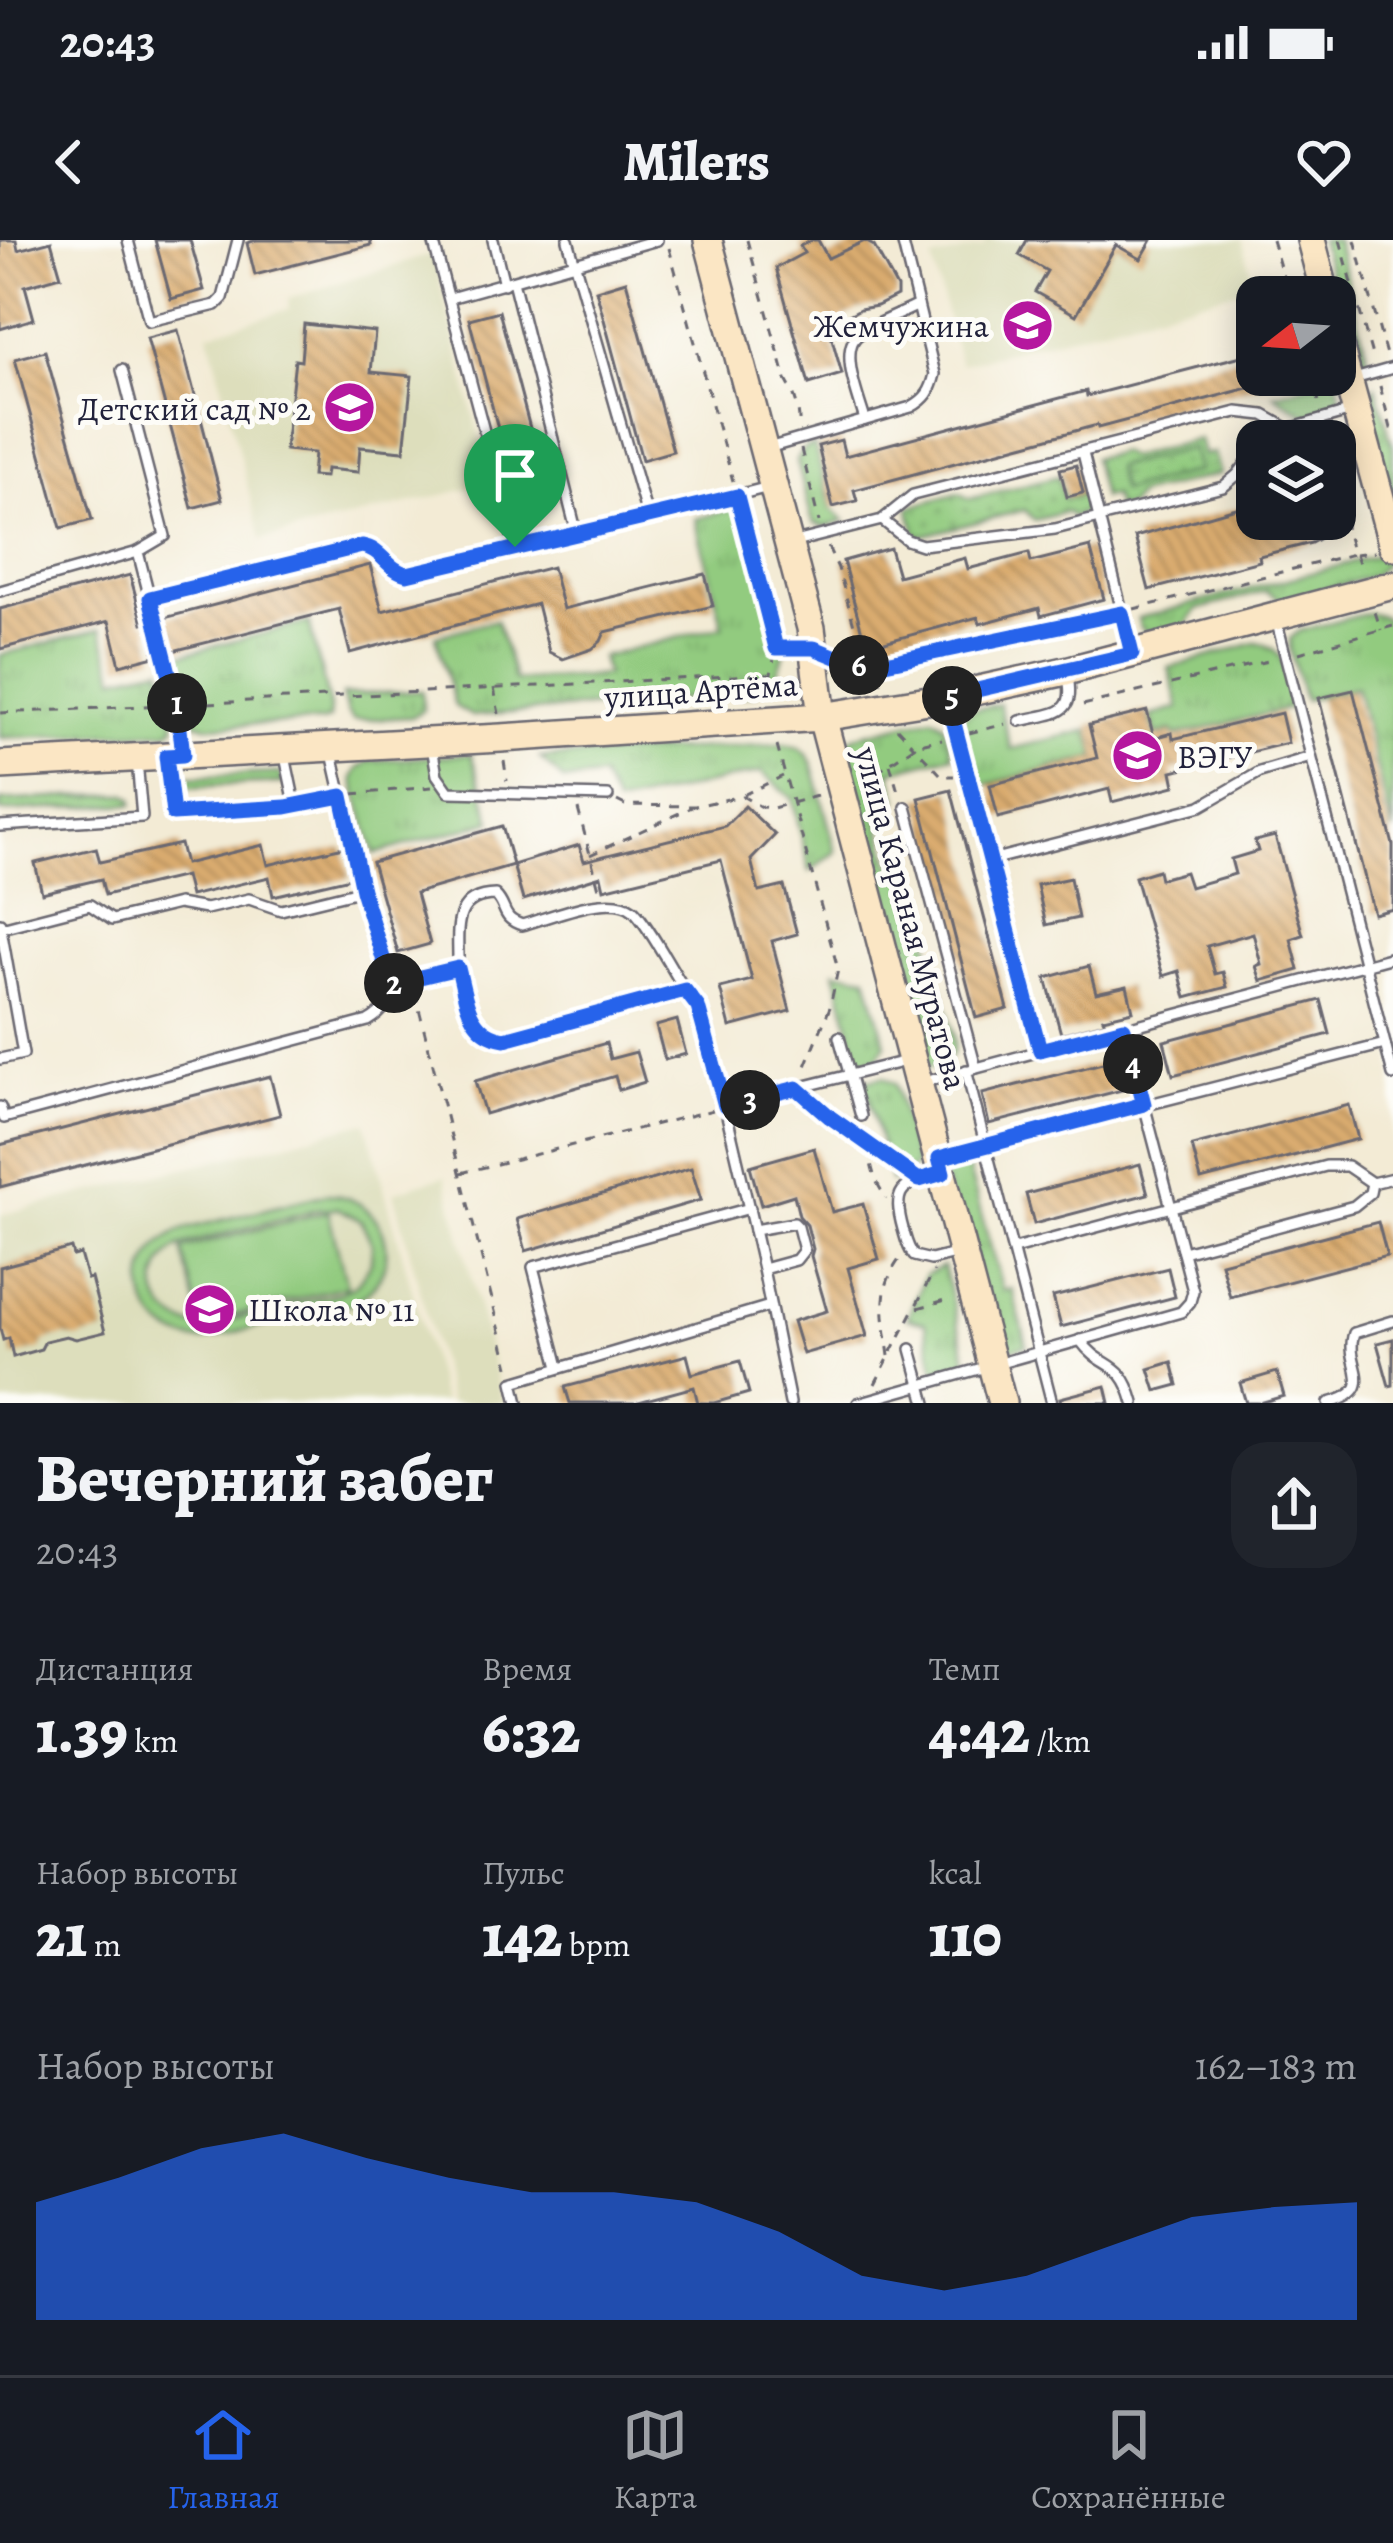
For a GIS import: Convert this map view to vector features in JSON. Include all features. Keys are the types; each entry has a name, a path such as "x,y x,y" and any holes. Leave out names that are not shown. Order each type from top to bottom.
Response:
{"main road":[{"name":"улица Караная Муратова","path":"708,240 790,544 814,648 822,717 915,1072 952,1255 1002,1403"},
{"path":"1311,240 1320,276"},
{"path":"1356,367 1362,377 1357,410 1393,546"},
{"name":"улица Артёма","path":"0,765 822,717 1066,671 1393,585"}],"lane":[{"path":"128,240 149,321 217,305 224,298 238,240"},
{"path":"433,240 515,547"},
{"path":"493,240 578,534"},
{"path":"568,240 648,519"},
{"path":"450,298 657,240"},
{"path":"764,449 910,407 932,390 935,374 902,240"},
{"path":"865,421 849,348 856,337 918,305"},
{"path":"1362,377 1392,369"},
{"path":"0,591 138,553 165,536 122,370"},
{"path":"1321,420 1357,410"},
{"path":"790,544 882,520 913,495 1237,412 1273,420"},
{"path":"1083,453 1132,654"},
{"path":"882,520 908,540 938,545 1099,519 1223,487 1236,476"},
{"path":"150,598 362,546 376,552 396,572 407,574 775,486"},
{"path":"0,826 142,817 177,704 138,553"},
{"path":"1275,617 1393,1075"},
{"path":"1020,721 1064,710 1072,692 1066,671"},
{"path":"947,697 1040,1050"},
{"path":"431,741 437,775 449,792 608,796"},
{"path":"0,1107 4,1118 368,1021 382,1013 391,984 362,890 331,747"},
{"path":"162,756 173,814 291,806 284,749"},
{"path":"991,860 1202,806 1260,772 1311,757"},
{"path":"906,807 1052,1403"},
{"path":"0,1059 23,1054 0,925 89,905 112,920 178,904 206,909 249,899 280,910 362,890"},
{"path":"685,990 505,1039 488,1036 469,1011 458,968 465,904 471,898 494,895 504,915 522,926 603,902 618,903 633,910 698,1007 749,1208 790,1403"},
{"path":"720,1108 850,1075 971,1069 1393,957"},
{"path":"391,984 458,968"},
{"path":"862,1402 1181,1312 1190,1302 1193,1291 1124,1028"},
{"path":"838,1037 861,1116"},
{"path":"952,1255 923,1260 914,1256 896,1206 903,1188 933,1170 987,1144 1385,1044"},
{"path":"1014,1249 1335,1165 1347,1166 1372,1183 1393,1178"},
{"path":"1183,1252 1354,1206 1370,1193 1372,1183"},
{"path":"559,1366 532,1267 749,1208"},
{"path":"754,1230 794,1223 804,1250 796,1260 763,1269"},
{"path":"518,1403 513,1382 770,1306"},
{"path":"1329,1403 1344,1399 1358,1385 1350,1346 1354,1333 1393,1321"},
{"path":"1080,1340 1089,1352 1120,1370 1134,1403"},
{"path":"911,1349 926,1403"}],"path":[{"path":"667,240 776,648 773,696"},
{"path":"747,240 800,416 799,440 822,535 838,568 866,665"},
{"path":"1272,240 1282,276"},
{"path":"1340,240 1362,377 1393,436"},
{"path":"1355,240 1392,369"},
{"path":"814,648 856,665 875,665 1122,613 1353,554 1349,540"},
{"path":"1064,710 1393,626"},
{"path":"875,665 881,684"},
{"path":"0,713 771,674"},
{"path":"494,688 499,716"},
{"path":"897,728 942,776 968,773"},
{"path":"890,763 901,802 854,787 916,745"},
{"path":"777,746 838,969 830,1007 797,1088 868,1145 933,1170"},
{"path":"504,760 508,795"},
{"path":"625,805 695,806 742,796 784,775"},
{"path":"291,806 442,786"},
{"path":"742,796 773,808 830,793"},
{"path":"574,796 603,902"},
{"path":"590,855 695,806"},
{"path":"412,979 513,1382"},
{"path":"830,1007 838,1037"},
{"path":"459,1174 720,1108"},
{"path":"861,1116 876,1185 896,1206"},
{"path":"889,1358 883,1307 886,1282 908,1248"},
{"path":"862,1402 915,1308 952,1255"},
{"path":"915,1308 962,1295"}],"shaded area":[{"name":"Жемчужина","path":"985,240 1242,240 1252,276 1236,276 1236,291 960,364 932,260 985,246"},
{"name":"Детский сад № 2","path":"433,254 491,483 261,540 209,333 289,309 288,299"},
{"name":"Школа № 11","path":"366,1122 443,1403 0,1403 0,1215"},
{"path":"445,1176 503,1403 450,1403 394,1192"}],"green space":[{"path":"1320,240 1336,240 1346,276 1330,276"},
{"path":"1356,314 1370,366 1356,364"},
{"path":"1376,386 1393,448 1393,509 1364,400"},
{"path":"1277,396 1340,396 1334,408 1309,417"},
{"path":"1199,439 1203,455 1214,453 1220,474 1137,495 1129,506 1116,509 1113,495 1102,498 1093,458 1120,452 1129,457"},
{"path":"814,445 831,508 845,521 825,527 814,523 811,516 797,461 804,449"},
{"path":"1192,448 1198,471 1121,491 1115,467"},
{"path":"1058,476 1064,499 1085,494 1084,512 1034,520 1025,510 917,537 909,507 958,493 970,499"},
{"path":"736,508 751,513 786,643 777,673 762,689 754,694 472,716 455,706 436,636 496,620 515,681 606,675 601,657 723,626 695,519"},
{"path":"1384,554 1383,566 1372,576 1285,602 1266,591 1196,610 1184,628 1152,636 1140,627 1138,618"},
{"path":"1369,613 1383,617 1393,629 1393,832 1356,687 1304,700 1290,650 1290,639 1299,631"},
{"path":"309,622 329,719 196,723 175,656"},
{"path":"101,629 116,677 162,667 175,726 169,731 0,738 0,655"},
{"path":"1255,643 1266,645 1280,657 1294,707 1175,736 1173,731 1156,735 1151,716 1179,708 1169,668"},
{"path":"422,691 423,710 412,717 353,720 342,695"},
{"path":"999,704 1011,749 1089,730 1096,757 976,787 962,719 972,710"},
{"path":"933,717 944,724 953,755 891,771 898,800 875,807 892,868 908,865 954,1035 948,1060 924,1067 838,750 854,736"},
{"path":"780,744 799,748 812,762 836,852 810,871 792,797 761,772 616,805 601,777 564,781 540,758"},
{"path":"471,754 492,821 375,854 353,779 357,770 369,761"},
{"path":"280,773 284,783 180,787 180,777"},
{"path":"127,794 133,804 0,812 0,801"},
{"path":"835,971 867,976 886,1044 877,1058 859,1063"},
{"path":"883,1077 895,1084 916,1166 891,1181 864,1081"},
{"path":"966,1160 1003,1291 1012,1289 1027,1345 992,1354 941,1166"},
{"path":"327,1194 350,1199 368,1210 386,1243 385,1261 365,1295 344,1306 202,1341 179,1336 161,1325 144,1293 151,1256 185,1229","holes":["337,1208 361,1220 372,1244 371,1262 357,1284 340,1293 202,1327 173,1317 158,1295 160,1269 180,1246 318,1209"]},
{"path":"328,1211 347,1286 201,1324 182,1249"},
{"path":"943,1266 968,1363 935,1371 925,1323 907,1318 925,1275"}],"building":[{"path":"0,240 16,240 18,250 51,241 61,276 25,286 34,319 0,329"},
{"path":"155,240 190,240 204,290 171,299"},
{"path":"370,240 371,245 255,275 247,243"},
{"path":"818,240 828,258 865,241 874,246 897,296 836,322 839,327 830,332 842,374 809,384 776,268 804,253 800,246"},
{"path":"1027,240 1152,240 1141,259 1116,245 1076,315 1035,292 1047,271 1019,255"},
{"path":"626,281 673,451 642,460 596,290"},
{"path":"499,311 545,485 515,493 469,319"},
{"path":"304,324 375,332 371,372 412,376 404,451 360,447 358,472 326,469 325,477 312,476 314,453 285,450"},
{"path":"178,330 222,500 192,508 147,338"},
{"path":"45,351 92,520 61,528 15,359"},
{"path":"1236,357 1236,391 854,490 857,501 833,507 818,446 841,440 845,456 1086,391 1087,396"},
{"path":"1076,465 1083,493 1067,497 1060,469"},
{"path":"1236,508 1236,540 1316,540 1259,556 1260,561 1149,590 1135,537"},
{"path":"1090,547 1104,599 1041,616 1039,608 980,624 978,617 866,647 843,561 890,548 898,576 965,558 968,569 1029,553 1031,562"},
{"path":"370,565 382,611 552,567 563,609 705,574 713,606 605,632 592,649 563,659 549,652 537,604 350,653 339,609 173,651 164,618"},
{"path":"130,575 155,656 120,665 109,621 0,649 0,609"},
{"path":"1353,690 1393,845 1393,909 1374,914 1319,698"},
{"path":"1147,711 1154,738 1172,733 1173,739 1281,713 1288,743 1172,771 1175,786 1112,802 1109,789 998,818 990,785 1097,758 1089,725"},
{"path":"951,790 1008,1009 976,1018 919,798"},
{"path":"745,806 775,835 751,860 759,892 784,886 797,934 772,941 790,1011 730,1027 720,988 752,980 721,860 604,889 601,876 523,900 513,865 579,845 584,861 725,826"},
{"path":"502,826 513,865 416,893 430,944 398,953 372,862"},
{"path":"1275,836 1303,935 1291,939 1299,970 1261,981 1253,933 1207,946 1215,974 1223,972 1227,987 1186,998 1179,971 1163,976 1135,877 1158,870 1160,879 1185,872 1190,887 1235,874 1231,859 1258,851 1255,841"},
{"path":"180,844 185,864 263,845 268,865 343,847 350,878 273,896 269,877 190,896 185,876 105,895 101,879 42,893 35,863 96,848 100,862"},
{"path":"1070,878 1078,918 1046,925 1037,885"},
{"path":"1089,966 1096,993 1127,986 1133,1011 1061,1034 1046,978"},
{"path":"1321,1000 1330,1034 1173,1075 1164,1041"},
{"path":"677,1020 686,1054 665,1060 656,1026"},
{"path":"606,1043 610,1059 636,1052 645,1082 619,1090 615,1076 485,1114 475,1081"},
{"path":"1114,1060 1122,1090 989,1124 982,1094"},
{"path":"270,1076 280,1115 0,1187 0,1145"},
{"path":"1349,1105 1358,1139 1201,1180 1192,1146"},
{"path":"814,1148 832,1212 863,1204 879,1259 848,1268 867,1336 803,1354 793,1321 827,1311 807,1225 799,1216 794,1195 761,1205 750,1166"},
{"path":"1140,1164 1148,1194 1034,1224 1026,1194"},
{"path":"691,1168 701,1200 526,1251 517,1219"},
{"path":"1378,1222 1387,1256 1230,1297 1221,1263"},
{"path":"71,1248 73,1256 80,1254 87,1279 91,1278 105,1332 45,1341 41,1349 13,1357 9,1338 3,1340 0,1328 0,1267"},
{"path":"1168,1268 1175,1297 1061,1327 1053,1297"},
{"path":"1393,1339 1393,1385 1389,1386 1377,1343"},
{"path":"687,1355 692,1374 740,1361 749,1393 698,1403 694,1387 635,1403 570,1403 565,1387"},
{"path":"1172,1362 1178,1385 1156,1391 1149,1369"},
{"path":"1277,1372 1284,1396 1246,1403 1240,1383"},
{"path":"1106,1386 1110,1403 1061,1403 1060,1398"}],"place":[{"name":"Жемчужина","path":"1028,325"},
{"name":"Детский сад № 2","path":"350,408"},
{"name":"ВЭГУ","path":"1138,756"},
{"name":"Школа № 11","path":"209,1309"}],"route":[{"path":"737,496 776,648 814,648 856,665 871,666 1122,613 1132,654 947,697 1040,1050 1124,1028 1144,1104 939,1158 943,1173 919,1180 797,1088 725,1106 698,1007 685,990 505,1039 488,1036 478,1028 458,968 391,984 362,890 342,796 286,807 173,814 166,756 183,755 177,704 150,598 362,546 370,547 396,572 407,574 515,547 737,496"}]}
